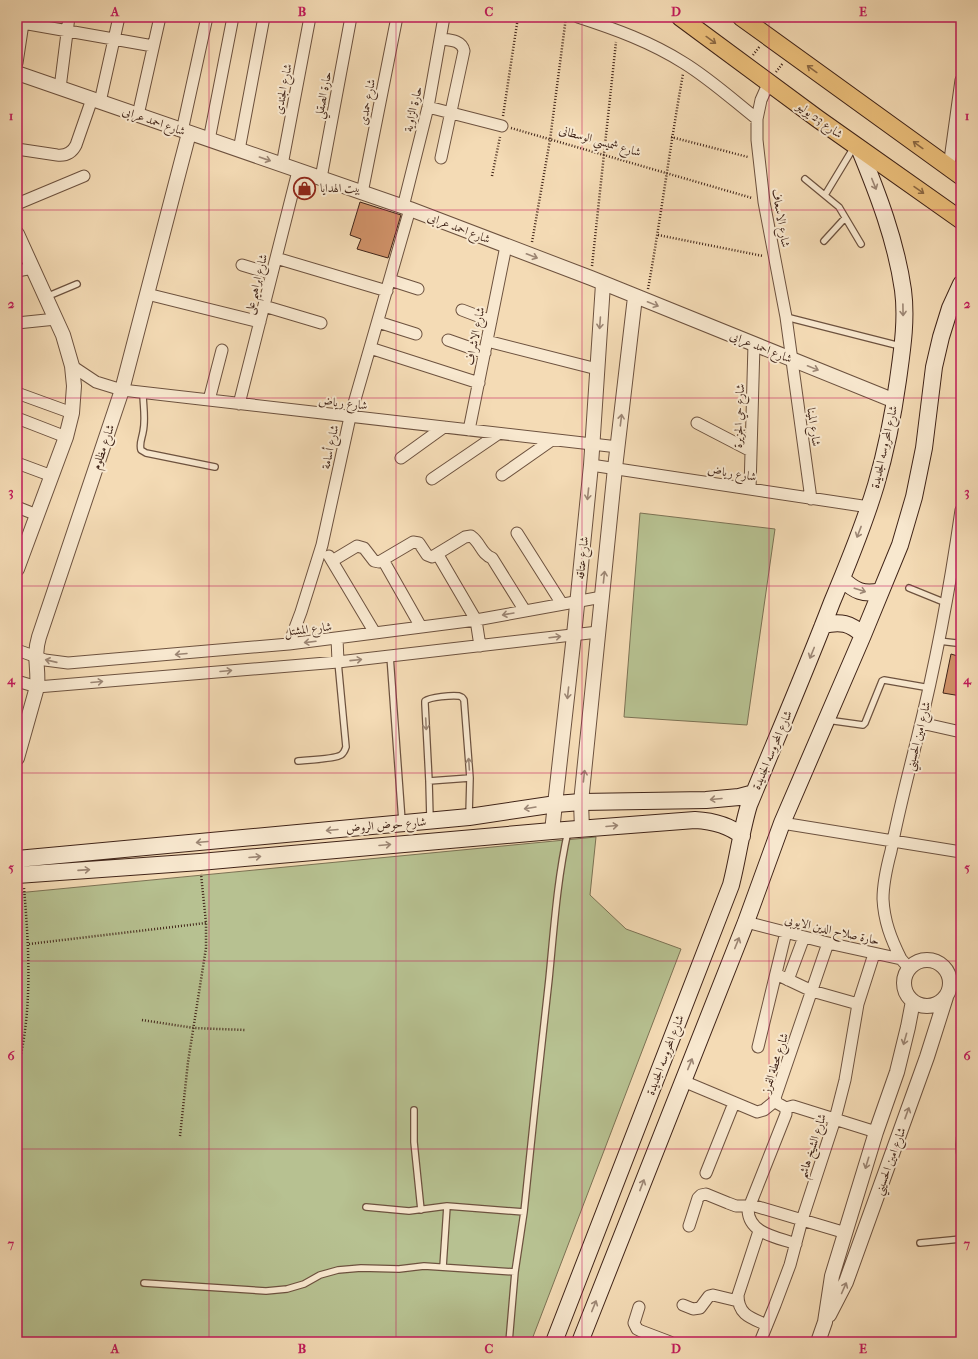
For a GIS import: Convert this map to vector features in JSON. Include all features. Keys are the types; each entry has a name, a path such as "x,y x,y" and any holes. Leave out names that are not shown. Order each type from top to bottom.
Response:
{"main road":[{"name":"شارع 23 يوليو","path":"680,17 857,147 961,220"},
{"path":"741,17 955,172"},
{"name":"شارع المحروسه الجديدة","path":"554,1342 727,896 736,867 745,817 842,579 869,508 884,458 895,402 903,347 903,292 897,256 875,187 857,147"},
{"path":"580,1342 746,922 782,823 900,545 914,497 924,448 934,367 941,337 950,308 961,284"},
{"path":"842,579 850,587 860,592 871,593 881,591"},
{"path":"823,625 834,622 845,623 855,628 863,635"},
{"name":"شارع حوض الروض","path":"17,859 402,824 469,817 556,804 581,802 706,800 739,797 754,793"},
{"name":"شارع حوض الروض","path":"20,875 200,862 695,820 706,820 733,829 742,836"},
{"path":"120,850 122,868"},
{"path":"52,873 53,856"},
{"path":"727,896 753,902"}],"street":[{"path":"60,88 69,17"},
{"path":"17,149 57,155 69,154 73,150 96,101 119,17"},
{"path":"138,115 160,17"},
{"path":"186,132 207,17"},
{"path":"209,140 233,17"},
{"path":"239,150 264,17"},
{"name":"شارع الجندى","path":"282,165 310,17"},
{"name":"حارة الصقلي","path":"320,178 351,17"},
{"name":"شارع حمدى","path":"362,193 397,17"},
{"name":"حارة الزاوية","path":"407,208 428,107 444,17"},
{"path":"578,17 618,30 685,63 757,119"},
{"path":"17,63 21,21 153,46"},
{"path":"441,39 458,42 463,47 464,51 441,158"},
{"name":"شارع احمد عرابى","path":"17,73 407,208 597,281 895,402"},
{"path":"955,172 961,80"},
{"name":"شارع الاسعاف","path":"769,82 761,100 757,119 756,140 764,202 786,317 791,360"},
{"path":"428,107 502,126"},
{"name":"شارع مظلوم","path":"17,758 37,687 38,679 35,655 39,637 122,390 186,132"},
{"name":"شارع ابراهيم على","path":"239,404 298,171"},
{"path":"17,204 84,176"},
{"name":"شارع أسامة","path":"289,644 322,545 350,417 388,286 407,208"},
{"path":"17,234 56,319 68,350 72,366 74,386 72,413 66,437 18,562"},
{"name":"شارع الاشراف","path":"469,430 506,246"},
{"path":"276,258 388,286 418,289"},
{"path":"242,265 272,274"},
{"path":"17,271 33,268"},
{"name":"شارع عتاقه","path":"552,831 578,601 593,444 597,369 597,281"},
{"path":"147,294 260,322"},
{"name":"شارع عتاقه","path":"575,829 581,802 615,468 641,299"},
{"path":"264,306 321,323"},
{"path":"462,310 491,321"},
{"path":"17,323 42,322 56,319"},
{"path":"378,322 416,334"},
{"path":"448,340 485,353"},
{"path":"487,341 597,369"},
{"name":"شارع حي الجزيرة","path":"750,489 754,344"},
{"path":"370,348 479,383"},
{"path":"209,400 222,350"},
{"name":"شارع المينا","path":"791,360 811,499"},
{"name":"شارع رياض","path":"72,366 96,382 122,390 618,447"},
{"path":"17,393 72,413"},
{"path":"17,418 66,437"},
{"path":"697,423 751,451"},
{"path":"401,458 444,428"},
{"path":"432,479 498,434"},
{"path":"502,475 552,440"},
{"path":"17,463 52,476"},
{"name":"شارع رياض","path":"591,465 869,508"},
{"path":"17,507 37,515"},
{"name":"شارع امين الحسيني","path":"905,963 893,942 886,925 883,898 885,879 930,688 961,513"},
{"path":"517,533 562,604"},
{"path":"332,561 357,546 364,548 374,561 379,562 413,542 419,543 430,557 432,557 438,555 465,537 471,536 486,556 492,558 525,611"},
{"path":"322,545 375,633"},
{"path":"438,555 476,620 480,646"},
{"path":"383,560 421,627"},
{"name":"شارع المشتل","path":"17,650 46,660 68,663 289,644 476,620 602,597"},
{"path":"17,681 37,687 338,662 598,632"},
{"path":"337,638 338,662"},
{"path":"921,723 961,732"},
{"path":"782,823 961,852"},
{"name":"حارة صلاح الدين الايوبى","path":"746,922 905,963"},
{"path":"758,1047 786,932"},
{"path":"788,980 804,937"},
{"name":"شارع محطة الفرز","path":"786,1108 776,1102 775,1098 828,943"},
{"name":"شارع الشيخ هاشم","path":"760,1342 783,1285 802,1220 835,1119 845,1080 858,1004 874,954"},
{"path":"925,960 934,961 954,971 950,980 950,989 946,997 939,1003 930,1006 921,1005 913,1001 907,994 904,986 905,963 925,960"},
{"path":"776,974 812,991 858,1004"},
{"name":"شارع امين الحسيني","path":"825,1322 846,1282 927,1057 946,997"},
{"name":"شارع امين الحسيني","path":"818,1342 825,1322 832,1276 876,1132 897,1072 913,1001"},
{"path":"683,1080 753,1111 761,1112 776,1102"},
{"path":"706,1173 734,1103"},
{"path":"796,1244 759,1231 749,1220 748,1210 786,1114 786,1108 793,1106 876,1132"},
{"path":"690,1226 698,1198 701,1195 706,1194 736,1206 749,1206 846,1233"},
{"path":"759,1231 738,1295 738,1301 740,1307 748,1317 768,1325"},
{"path":"683,1305 693,1309 700,1308 707,1297 713,1295 738,1301"},
{"path":"640,1307 634,1326 657,1340 670,1342"}],"lane":[{"path":"825,195 857,147"},
{"path":"805,180 839,207 861,244"},
{"path":"824,241 845,218"},
{"path":"46,298 77,284"},
{"path":"786,317 903,347"},
{"path":"143,393 144,420 140,444 141,450 146,453 216,467"},
{"path":"909,588 946,603"},
{"path":"939,642 956,643 960,641 961,634"},
{"path":"390,656 402,824"},
{"path":"298,761 338,756 346,750 338,662"},
{"path":"827,720 863,725 882,681 884,680 930,688"},
{"path":"430,821 425,701 430,698 458,696 463,698 465,702 470,778 469,817"},
{"path":"429,782 470,778"},
{"path":"509,1342 524,1212 556,894 561,859 575,829"},
{"path":"414,1110 414,1142 421,1210"},
{"path":"961,1132 958,1148 961,1161"},
{"path":"366,1207 397,1211 421,1210 446,1206 524,1212"},
{"path":"443,1267 446,1206"},
{"path":"920,1243 961,1239"},
{"path":"144,1283 266,1291 287,1289 304,1284 320,1275 338,1270 362,1268 399,1269 413,1266 516,1272"}],"path":[{"path":"492,176 502,126 518,17"},
{"path":"530,255 550,140 566,17"},
{"path":"597,281 604,155 618,30"},
{"path":"746,66 767,36"},
{"path":"769,82 790,53"},
{"path":"641,299 658,235 671,137 685,63"},
{"name":"شارع شميسي الوسطانى","path":"502,126 764,202"},
{"path":"671,137 759,160"},
{"path":"658,235 775,259"},
{"path":"180,1136 188,1062 206,948 206,923 200,862"},
{"path":"17,1071 24,1042 28,998 29,944 20,875"},
{"path":"29,944 206,923"},
{"path":"142,1020 194,1028 245,1030"}],"green space":[{"path":"640,513 775,529 747,725 624,717"},
{"path":"596,837 590,895 626,929 681,949 531,1342 17,1342 17,893"}],"building":[{"path":"360,202 401,215 388,258 357,249 361,239 350,235"},
{"path":"951,654 961,657 961,696 943,693"}],"place":[{"name":"بيت الهدايا","path":"305,188"}]}
